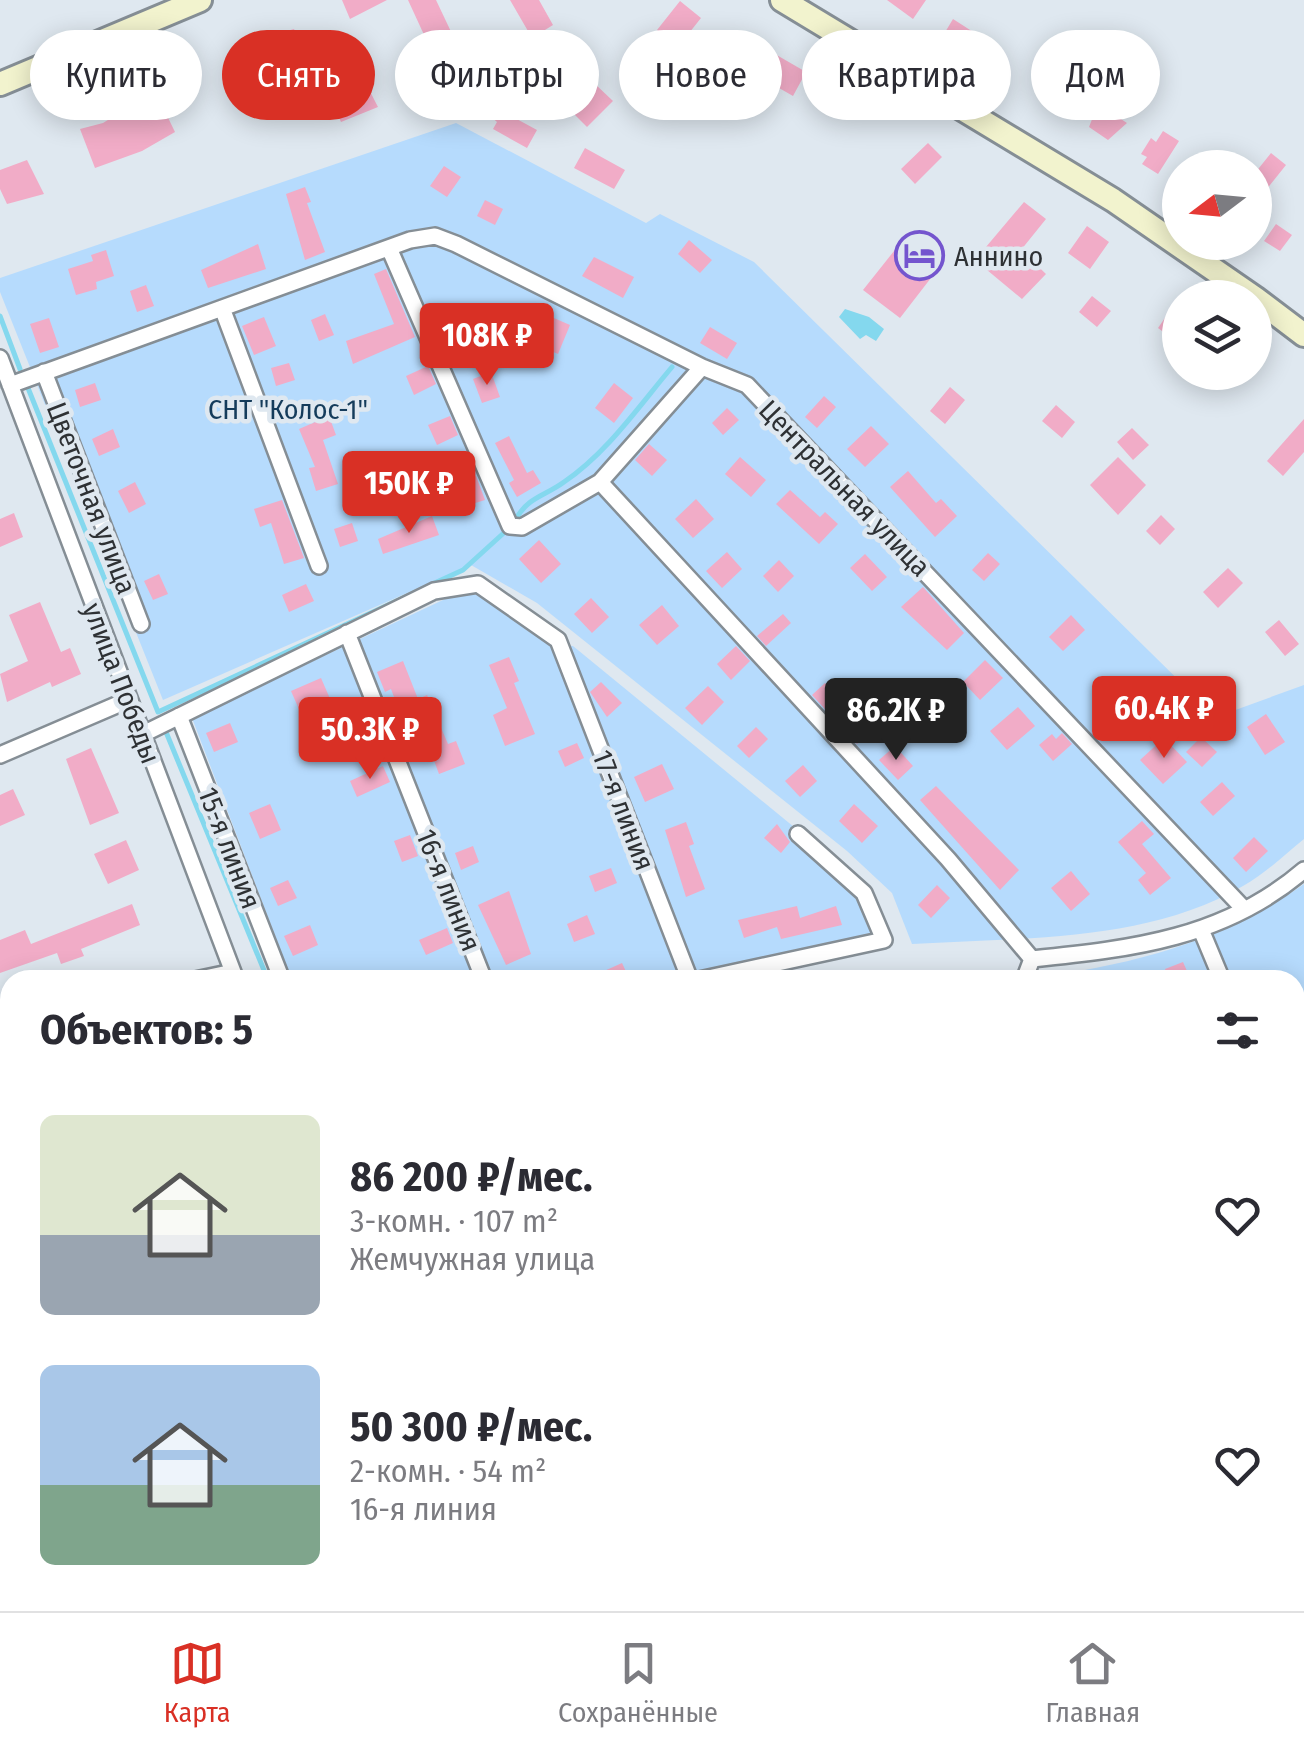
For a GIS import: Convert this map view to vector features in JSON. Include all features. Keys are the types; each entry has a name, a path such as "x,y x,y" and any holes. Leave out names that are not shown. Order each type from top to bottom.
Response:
{"main road":[{"path":"0,84 200,0"},
{"path":"782,0 1112,200 1229,280"},
{"path":"1272,311 1304,335"}],"street":[{"name":"Центральная улица","path":"7,392 44,372 388,248 435,236 702,367 747,385 1244,908"},
{"path":"388,248 510,526 522,527 600,482 702,367"},
{"path":"222,308 318,566"},
{"name":"улица Победы","path":"0,358 7,392 213,912 232,970"},
{"name":"Цветочная улица","path":"44,372 140,624"},
{"path":"600,482 948,860 1032,959"},
{"name":"17-я линия","path":"346,633 434,591 478,584 558,640 686,970"},
{"path":"141,734 346,633"},
{"name":"16-я линия","path":"346,633 480,970"},
{"path":"0,755 128,700"},
{"name":"15-я линия","path":"179,716 278,970"},
{"path":"746,970 884,940 864,893 798,834"},
{"path":"1032,959 1112,950 1202,932 1304,870"},
{"path":"1202,932 1218,970"},
{"path":"1028,970 1032,959"}],"green space":[{"name":"СНТ \"Колос-1\"","path":"456,123 646,223 660,214 754,262 1216,717 1304,685 1304,839 1243,886 1205,905 1165,918 1082,934 912,944 892,893 847,851 537,603 471,565 163,700 0,292 0,278"},
{"path":"460,592 476,595 542,637 573,646 872,891 889,933 731,970 288,970 192,718"},
{"path":"1304,884 1304,970 1082,970 1175,948 1273,904"}],"shaded area":[{"path":"845,309 869,317 884,329 876,341 866,335 860,339 839,317"}],"building":[{"path":"342,0 387,0 350,19"},
{"path":"408,0 436,0 450,30 422,30"},
{"path":"510,0 539,0 553,25 545,30 527,30"},
{"path":"887,0 926,0 913,19"},
{"path":"680,1 701,18 691,30 657,30"},
{"path":"953,19 970,30 946,30"},
{"path":"782,58 802,70 802,79 793,96 782,90"},
{"path":"599,88 613,101 599,115"},
{"path":"169,120 175,132 142,151 95,168 80,129 103,123"},
{"path":"495,120 519,120 537,130 527,148 493,129"},
{"path":"1092,120 1127,123 1108,140 1089,127"},
{"path":"1163,131 1179,141 1173,150 1162,150 1158,174 1142,164 1147,157 1141,154 1151,138 1156,142"},
{"path":"928,143 942,157 915,184 901,169"},
{"path":"585,148 625,170 614,189 574,168"},
{"path":"1272,154 1286,165 1272,182"},
{"path":"27,160 44,194 7,204 0,189 0,170"},
{"path":"444,166 461,177 447,197 430,186"},
{"path":"305,187 325,252 305,260 286,194"},
{"path":"485,200 503,209 495,225 477,216"},
{"path":"1024,202 1046,219 1021,250 1046,274 1022,299 975,260"},
{"path":"1276,224 1292,235 1280,251 1272,246"},
{"path":"1087,226 1109,242 1090,269 1068,253"},
{"path":"689,240 712,260 700,273 678,254"},
{"path":"258,244 266,269 208,288 201,270"},
{"path":"898,246 934,274 900,318 863,290"},
{"path":"106,250 114,276 96,282 97,289 76,295 68,269 93,261 91,255"},
{"path":"594,257 634,277 623,298 582,276"},
{"path":"386,269 415,337 353,364 346,341 394,324 374,274"},
{"path":"146,285 154,306 137,312 130,291"},
{"path":"1092,296 1111,311 1097,327 1079,312"},
{"path":"325,314 334,335 319,341 311,320"},
{"path":"547,315 570,325 558,354 535,344"},
{"path":"264,317 276,346 254,355 242,326"},
{"path":"49,318 59,347 40,353 30,324"},
{"path":"710,327 737,343 727,359 700,343"},
{"path":"462,329 472,353 458,359 448,334"},
{"path":"289,363 295,380 276,386 271,368"},
{"path":"428,366 436,384 414,395 406,376"},
{"path":"491,372 500,397 482,403 473,379"},
{"path":"95,383 101,400 80,407 75,390"},
{"path":"614,383 633,398 614,423 595,408"},
{"path":"950,387 965,400 945,424 930,411"},
{"path":"824,396 836,407 817,428 805,417"},
{"path":"1056,405 1075,422 1062,438 1042,421"},
{"path":"727,408 739,420 723,435 712,423"},
{"path":"329,416 336,435 323,440 338,484 316,491 309,468 315,467 299,429"},
{"path":"450,416 458,435 437,445 428,425"},
{"path":"1304,419 1304,452 1283,476 1267,461"},
{"path":"871,426 889,444 865,467 847,449"},
{"path":"1132,428 1149,445 1133,460 1117,442"},
{"path":"113,429 120,447 99,456 92,439"},
{"path":"509,436 527,473 533,470 541,483 517,497 509,483 514,480 495,443"},
{"path":"649,444 667,460 652,476 635,460"},
{"path":"740,457 766,480 751,497 725,474"},
{"path":"1118,457 1146,485 1118,515 1090,485"},
{"path":"908,471 936,503 941,499 957,516 935,537 890,487"},
{"path":"476,476 485,500 472,504 464,481"},
{"path":"135,482 146,504 129,513 118,491"},
{"path":"790,490 820,517 825,512 838,524 819,544 776,504"},
{"path":"696,499 714,519 693,538 675,519"},
{"path":"282,500 304,558 284,564 271,523 260,527 254,509"},
{"path":"14,513 23,537 0,547 0,519"},
{"path":"1161,515 1175,529 1160,545 1146,531"},
{"path":"432,516 439,535 383,554 378,539"},
{"path":"352,523 358,541 340,547 334,529"},
{"path":"539,540 561,564 541,583 519,559"},
{"path":"727,552 742,569 722,588 706,571"},
{"path":"988,553 1000,564 984,581 972,570"},
{"path":"865,554 887,577 872,591 850,568"},
{"path":"779,560 794,576 778,592 763,576"},
{"path":"1228,568 1243,583 1218,608 1203,592"},
{"path":"159,574 168,594 153,600 144,581"},
{"path":"306,584 314,601 289,612 282,595"},
{"path":"923,587 964,633 947,650 901,607"},
{"path":"591,598 609,617 592,633 574,614"},
{"path":"40,602 61,652 70,648 81,674 52,687 50,682 7,702 0,674 28,661 9,615"},
{"path":"662,605 679,626 657,645 639,625"},
{"path":"783,614 791,623 766,646 757,636"},
{"path":"1071,615 1085,630 1063,651 1049,637"},
{"path":"1279,620 1299,644 1285,656 1265,632"},
{"path":"736,646 750,661 731,680 717,664"},
{"path":"509,657 519,681 514,683 535,734 505,746 493,715 507,708 489,665"},
{"path":"985,660 1003,678 980,700 963,682"},
{"path":"403,661 418,699 427,695 448,744 456,741 465,764 439,774 422,728 408,734 391,689 385,692 377,672"},
{"path":"321,678 331,701 301,714 291,691"},
{"path":"601,682 622,703 607,717 590,692"},
{"path":"825,683 851,713 857,708 875,727 857,744 812,695"},
{"path":"708,686 724,702 702,725 685,708"},
{"path":"1174,692 1186,704 1165,725 1153,713"},
{"path":"1018,707 1035,726 1007,750 990,731"},
{"path":"1266,714 1285,742 1265,755 1247,727"},
{"path":"230,723 238,742 214,752 206,733"},
{"path":"756,727 768,739 749,758 737,746"},
{"path":"1062,733 1072,744 1053,761 1039,745 1052,734 1056,739"},
{"path":"1201,737 1217,752 1202,767 1186,752"},
{"path":"1164,738 1187,762 1163,784 1140,760"},
{"path":"577,743 584,758 565,767 558,751"},
{"path":"895,746 913,766 898,780 879,760"},
{"path":"91,748 119,813 90,825 66,759"},
{"path":"662,764 674,789 645,802 634,777"},
{"path":"803,765 817,781 800,797 785,781"},
{"path":"383,766 390,782 357,797 350,781"},
{"path":"1222,782 1235,796 1213,816 1200,802"},
{"path":"936,786 1019,870 1000,890 920,800"},
{"path":"13,789 25,815 0,826 0,795"},
{"path":"270,804 281,830 260,839 249,813"},
{"path":"854,804 878,826 862,843 839,821"},
{"path":"1142,821 1154,834 1142,844 1171,878 1150,895 1138,880 1146,873 1118,842"},
{"path":"686,822 694,844 689,846 705,889 686,897 665,830"},
{"path":"777,824 790,842 781,853 764,838"},
{"path":"410,835 418,856 402,862 394,841"},
{"path":"1254,837 1268,851 1246,872 1233,858"},
{"path":"126,840 139,870 108,884 94,854"},
{"path":"473,846 479,862 461,870 455,853"},
{"path":"611,868 617,883 595,892 589,876"},
{"path":"1071,871 1090,894 1071,911 1051,888"},
{"path":"288,880 297,898 278,906 270,888"},
{"path":"937,885 950,898 931,918 918,905"},
{"path":"509,891 531,954 506,965 478,905"},
{"path":"132,904 140,925 81,949 84,956 61,964 57,953 0,970 0,940 25,930 31,944"},
{"path":"797,906 800,918 836,906 842,925 781,939 777,927 744,938 738,920"},
{"path":"587,915 595,934 574,942 567,924"},
{"path":"310,925 318,945 293,956 284,936"},
{"path":"447,928 453,943 426,955 419,940"},
{"path":"1183,962 1187,970 1165,970"},
{"path":"622,963 625,970 606,970"}],"waterway":[{"path":"0,316 20,369"},
{"path":"516,519 531,501 564,482 594,457 672,367"},
{"path":"28,388 158,712 418,591"},
{"path":"428,586 463,570 507,530"},
{"path":"166,732 264,970"}],"place":[{"name":"Аннино","path":"919,256"}]}
